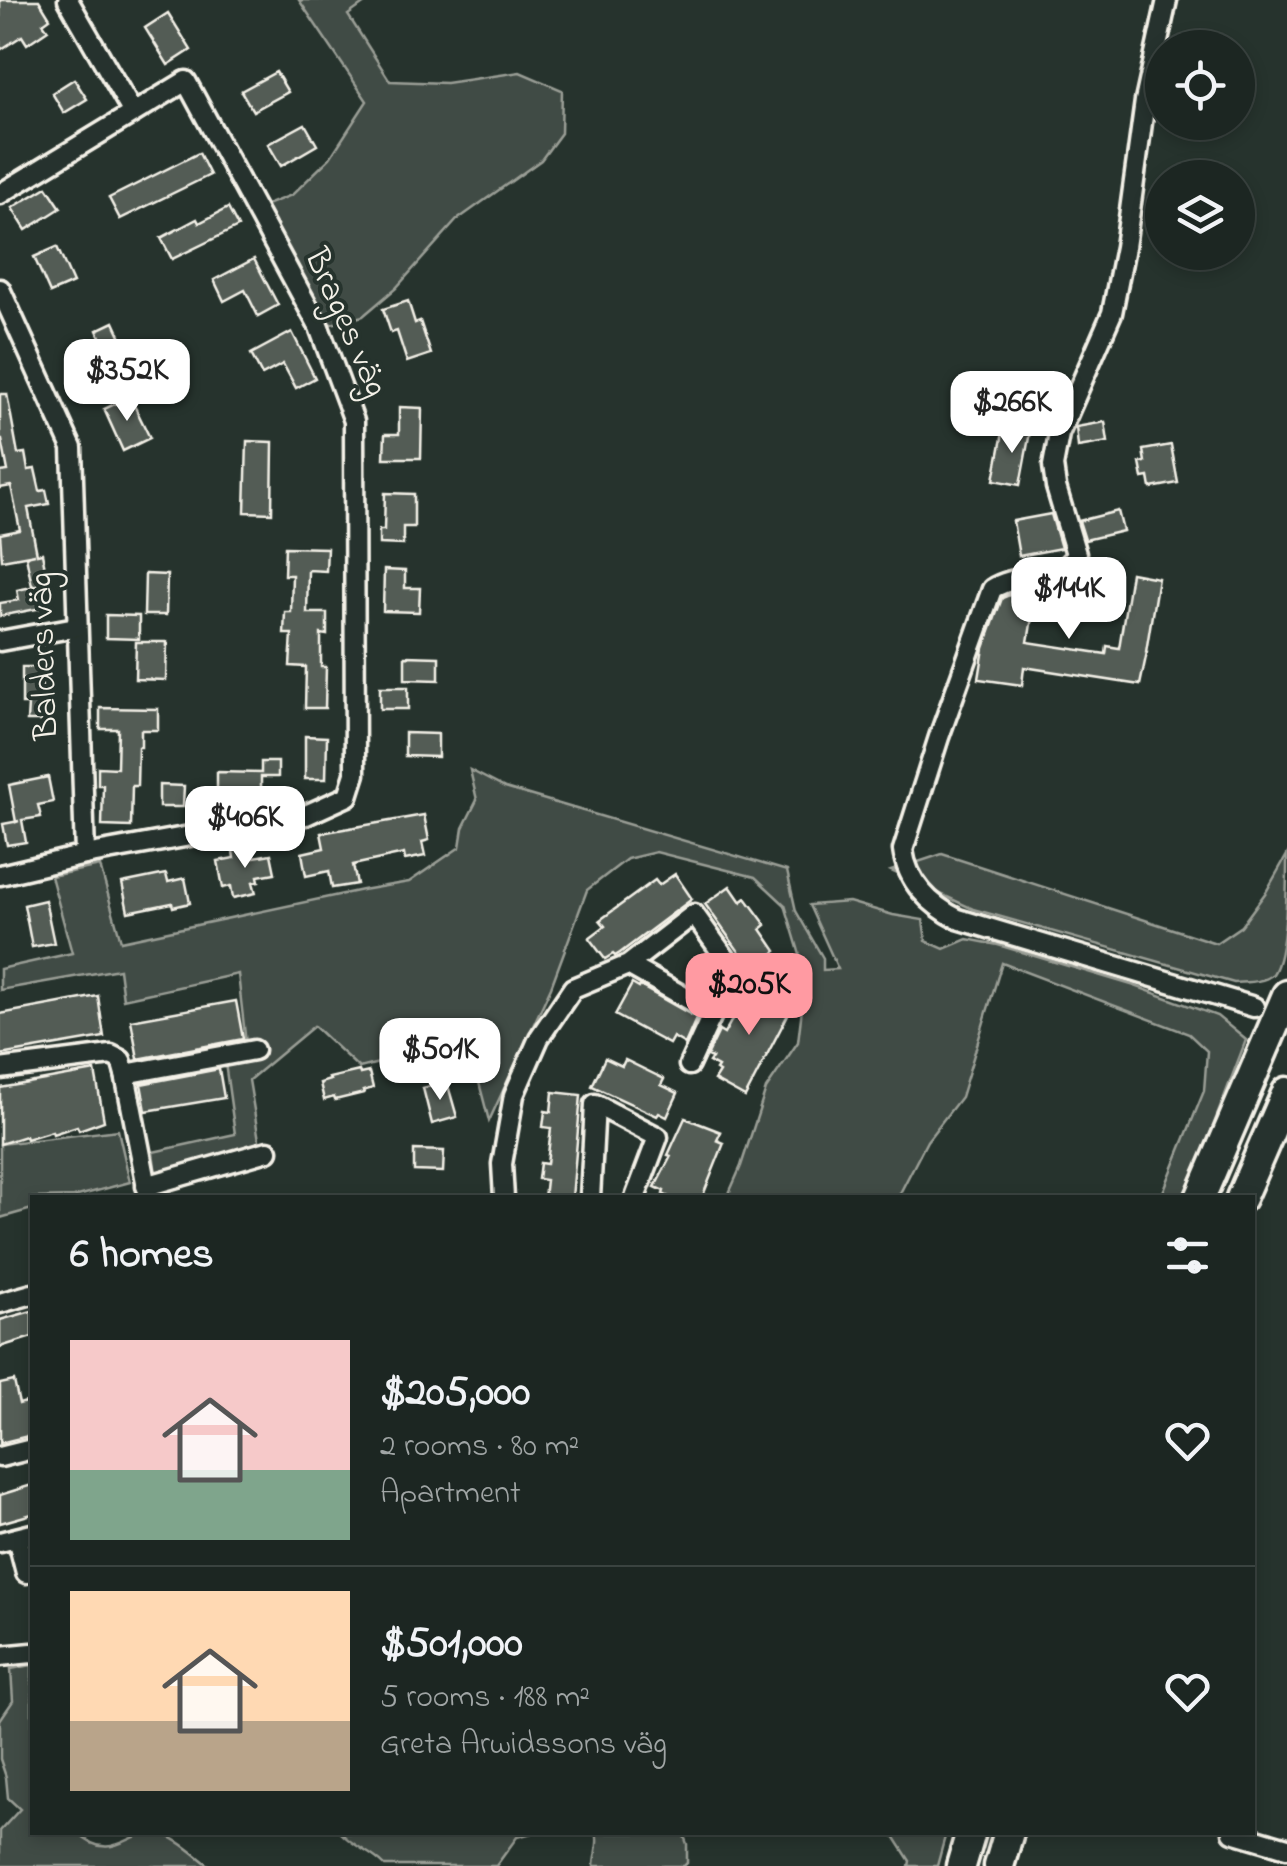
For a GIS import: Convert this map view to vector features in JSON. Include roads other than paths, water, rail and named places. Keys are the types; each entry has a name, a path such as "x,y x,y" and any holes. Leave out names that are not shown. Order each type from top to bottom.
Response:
{"highway":[{"path":"1201,1195 1287,995"},
{"path":"1243,1195 1287,1092"},
{"path":"961,1866 970,1835"},
{"path":"999,1866 1008,1835"}],"street":[{"path":"0,194 133,113 68,0"},
{"path":"1167,0 1145,100 1112,314 1060,434 1053,466 1076,554 1062,571 1036,574 992,589 903,850 911,878 937,906 958,918 1254,1007"},
{"name":"Brages väg","path":"84,855 306,815 348,796 355,774 354,420 319,327 186,81 133,113"},
{"name":"Balders väg","path":"0,289 72,448 84,855"},
{"path":"0,641 76,627"},
{"path":"0,875 84,855"},
{"path":"504,1195 502,1164 514,1094 539,1038 574,988 628,966 694,914 737,974 688,1065"},
{"path":"628,966 713,1013"},
{"path":"126,1074 254,1050"},
{"path":"0,1069 111,1054 121,1060 148,1192 268,1151"},
{"path":"590,1195 595,1104 658,1137 636,1195"},
{"path":"0,1303 30,1295"},
{"path":"0,1457 30,1450"},
{"path":"16,1538 26,1573 30,1572"},
{"path":"0,1656 30,1653"},
{"path":"1243,1835 1287,1848"}]}
